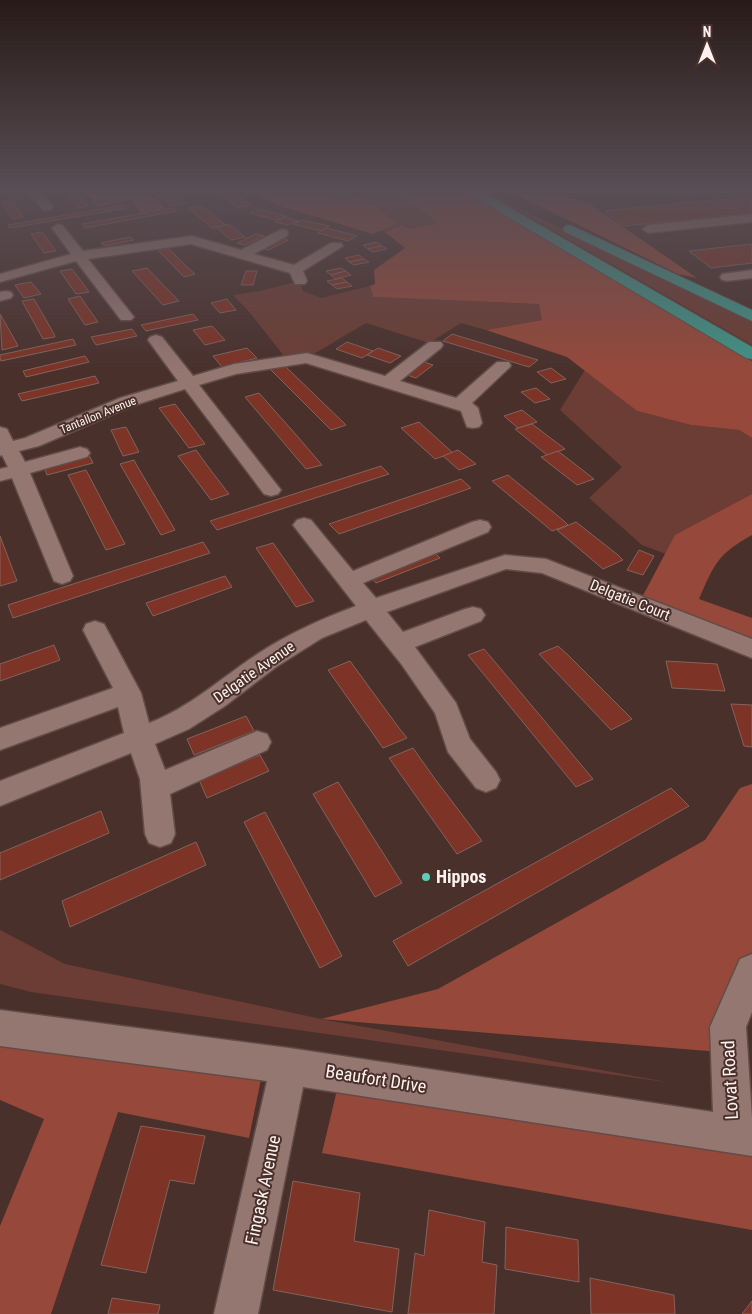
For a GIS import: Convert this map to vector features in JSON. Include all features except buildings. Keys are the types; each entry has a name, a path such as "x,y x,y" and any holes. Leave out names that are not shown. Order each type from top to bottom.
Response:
{"highway":[{"path":"573,250 752,354"},
{"path":"615,250 752,316"}],"street":[{"path":"0,278 76,251 83,250"},
{"path":"230,250 298,276 331,250"},
{"path":"243,254 250,250"},
{"path":"76,251 126,317"},
{"path":"727,277 752,274"},
{"path":"156,340 271,490"},
{"path":"387,383 435,345"},
{"name":"Tantallon Avenue","path":"62,576 9,473 2,444 32,442 126,402 234,369 307,358 387,383"},
{"path":"459,405 503,366"},
{"path":"387,383 469,408 472,423"},
{"name":"Tantallon Avenue","path":"9,473 80,453"},
{"path":"304,525 398,644 447,710 458,744 486,780"},
{"path":"348,581 480,527"},
{"name":"Delgatie Avenue","path":"0,794 180,722 216,699 267,660 313,632 370,609 505,562"},
{"name":"Delgatie Court","path":"505,562 546,566 752,649"},
{"path":"398,644 473,616"},
{"path":"95,630 128,693 139,737 154,779 160,834"},
{"path":"0,739 128,693"},
{"path":"155,788 257,742"},
{"name":"Lovat Road","path":"742,1136 728,1028 752,971"},
{"name":"Beaufort Drive","path":"0,1028 289,1066 742,1136"},
{"name":"Fingask Avenue","path":"236,1314 289,1066"}],"shaded area":[{"path":"402,250 564,250 752,361 752,438 739,430 691,425 637,411 567,357 486,330 542,320 539,304 373,297 370,286 375,284 374,270"},
{"path":"587,250 607,250 752,319 752,345"},
{"path":"630,250 657,250 697,278 678,274"},
{"path":"300,281 303,291 321,298 370,286 373,297 540,304 542,320 486,330 461,323 429,343 366,323 307,358 288,361 250,313 233,295 260,291"},
{"path":"585,370 637,411 691,425 739,430 752,438 752,494 676,535 666,554 642,545 589,498 622,467 560,410"},
{"path":"752,494 752,535 731,548 718,561 699,599 752,618 752,649 639,603 675,535"},
{"path":"752,784 752,952 729,1016 732,1053 321,1019 438,989 705,840 740,788"},
{"path":"0,930 65,964 321,1019 672,1083 31,992 0,984"},
{"path":"0,1039 261,1079 249,1138 118,1112 51,1314 0,1314 0,1226 44,1119 0,1100"},
{"path":"337,1090 752,1154 752,1230 322,1153"}],"place":[{"name":"Hippos","path":"426,877"}]}
